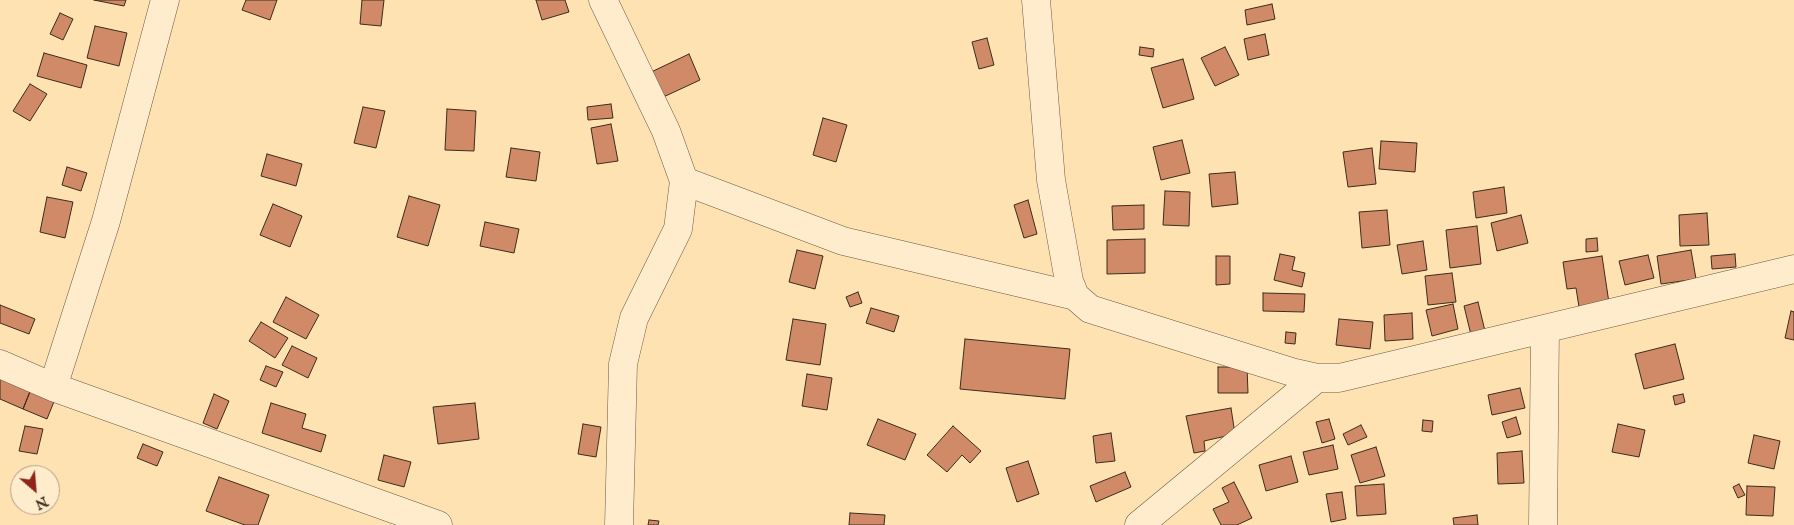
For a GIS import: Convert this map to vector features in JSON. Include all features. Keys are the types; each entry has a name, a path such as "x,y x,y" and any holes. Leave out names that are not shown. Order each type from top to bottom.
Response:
{"street":[{"path":"53,387 106,221 166,0"},
{"path":"603,0 666,131 684,181 678,229 634,318 624,364 619,525"},
{"path":"1036,0 1051,180 1069,281 1075,296 1090,309 1295,373 1317,378 1339,378 1794,269"},
{"path":"684,181 843,241 1075,296"},
{"path":"1543,525 1545,329"},
{"path":"0,364 53,387 438,525"},
{"path":"1139,525 1317,378"}],"building":[{"path":"94,0 126,0 124,6"},
{"path":"246,0 277,0 270,20 242,10"},
{"path":"362,0 384,0 381,26 360,24"},
{"path":"536,0 565,0 569,12 542,20"},
{"path":"1272,4 1275,19 1247,25 1245,10"},
{"path":"60,13 73,19 63,40 50,34"},
{"path":"95,26 127,33 119,66 87,58"},
{"path":"1265,34 1269,55 1248,60 1244,39"},
{"path":"987,38 994,65 979,69 972,42"},
{"path":"1140,47 1154,49 1153,57 1139,55"},
{"path":"1225,47 1239,75 1215,86 1201,58"},
{"path":"44,53 87,65 81,88 37,76"},
{"path":"689,54 700,80 659,99 647,74"},
{"path":"1183,59 1194,99 1163,108 1151,68"},
{"path":"30,84 47,94 30,121 13,111"},
{"path":"611,104 613,118 588,120 587,107"},
{"path":"363,107 385,111 376,148 354,143"},
{"path":"447,109 476,111 474,151 445,150"},
{"path":"823,118 847,125 836,162 813,155"},
{"path":"611,124 618,161 597,164 591,128"},
{"path":"1182,140 1190,173 1161,180 1153,147"},
{"path":"1381,141 1417,143 1415,172 1379,169"},
{"path":"511,148 540,152 536,181 506,177"},
{"path":"1372,148 1376,184 1348,187 1343,152"},
{"path":"267,154 302,164 296,186 261,176"},
{"path":"67,167 87,173 81,191 62,185"},
{"path":"1235,172 1238,204 1212,207 1209,174"},
{"path":"1504,187 1507,213 1476,218 1473,192"},
{"path":"1165,191 1190,192 1189,226 1163,225"},
{"path":"409,196 440,205 428,246 397,237"},
{"path":"47,197 73,202 65,238 40,232"},
{"path":"1028,200 1037,234 1024,238 1014,205"},
{"path":"273,204 302,216 290,247 260,235"},
{"path":"1144,205 1144,229 1113,230 1112,206"},
{"path":"1387,210 1390,245 1362,248 1359,212"},
{"path":"1707,213 1709,245 1680,246 1679,215"},
{"path":"1521,215 1528,243 1497,251 1491,223"},
{"path":"485,222 519,229 514,253 480,246"},
{"path":"1477,226 1481,264 1450,268 1446,230"},
{"path":"1597,238 1598,251 1586,252 1586,239"},
{"path":"1145,239 1145,273 1107,274 1107,240"},
{"path":"1423,241 1427,270 1402,274 1397,245"},
{"path":"797,250 823,256 815,289 789,282"},
{"path":"1691,250 1696,279 1661,284 1657,256"},
{"path":"1280,254 1295,257 1292,270 1305,273 1302,287 1274,280"},
{"path":"1735,254 1736,267 1712,269 1711,256"},
{"path":"1648,255 1654,278 1625,285 1619,261"},
{"path":"1216,256 1230,256 1230,284 1216,285"},
{"path":"1602,256 1609,303 1579,307 1576,288 1567,289 1563,262"},
{"path":"1452,273 1456,302 1428,305 1425,276"},
{"path":"858,292 862,303 850,307 846,297"},
{"path":"1263,293 1305,294 1304,312 1263,311"},
{"path":"286,297 319,315 306,339 273,322"},
{"path":"1478,302 1485,331 1471,335 1464,306"},
{"path":"1453,304 1458,329 1432,336 1426,310"},
{"path":"0,305 35,319 29,334 0,323"},
{"path":"871,308 899,316 894,332 866,323"},
{"path":"1791,311 1794,312 1794,340 1785,338"},
{"path":"1412,313 1413,339 1385,341 1384,315"},
{"path":"793,319 826,324 820,365 786,360"},
{"path":"1339,319 1373,322 1370,349 1336,345"},
{"path":"261,322 288,338 275,358 249,341"},
{"path":"1286,332 1296,333 1295,344 1285,343"},
{"path":"965,339 1070,349 1065,399 960,389"},
{"path":"1675,344 1684,379 1644,389 1635,354"},
{"path":"292,346 317,358 308,378 282,365"},
{"path":"266,366 283,372 276,387 260,380"},
{"path":"1218,367 1247,367 1248,393 1218,393"},
{"path":"807,374 832,378 827,410 802,406"},
{"path":"0,375 31,389 23,409 0,399"},
{"path":"1520,388 1525,408 1492,415 1488,395"},
{"path":"31,389 55,399 47,419 23,409"},
{"path":"214,394 229,401 217,429 203,423"},
{"path":"1683,394 1685,402 1675,405 1673,396"},
{"path":"271,403 306,414 302,428 326,435 321,452 262,433"},
{"path":"475,403 479,439 438,444 433,407"},
{"path":"1231,408 1235,434 1204,441 1205,451 1194,453 1186,416"},
{"path":"1516,417 1521,434 1507,438 1502,422"},
{"path":"878,419 916,434 905,460 867,445"},
{"path":"1329,419 1335,439 1322,443 1316,422"},
{"path":"1423,420 1433,421 1432,432 1422,431"},
{"path":"583,424 601,427 596,457 578,454"},
{"path":"1618,424 1645,430 1639,457 1612,452"},
{"path":"1361,425 1367,437 1348,445 1343,434"},
{"path":"25,426 43,429 37,454 19,451"},
{"path":"953,426 981,451 970,463 962,455 947,472 927,455"},
{"path":"1111,433 1115,461 1096,463 1093,436"},
{"path":"1754,435 1780,441 1774,469 1748,463"},
{"path":"143,444 163,452 157,466 137,458"},
{"path":"1333,445 1338,469 1309,475 1303,452"},
{"path":"1376,447 1385,476 1360,483 1351,455"},
{"path":"1522,451 1524,483 1498,484 1497,453"},
{"path":"384,455 411,462 404,487 378,480"},
{"path":"1291,456 1298,482 1266,491 1259,465"},
{"path":"1028,461 1039,494 1017,502 1006,468"},
{"path":"1125,472 1131,487 1096,502 1090,486"},
{"path":"219,477 269,495 258,525 245,525 206,511"},
{"path":"1234,482 1252,518 1237,525 1221,525 1213,509 1229,502 1222,488"},
{"path":"1384,484 1386,514 1357,516 1355,486"},
{"path":"1739,484 1745,495 1738,498 1733,487"},
{"path":"1747,486 1775,487 1773,516 1746,515"},
{"path":"1342,492 1346,519 1331,522 1326,494"},
{"path":"850,513 885,515 884,525 849,525"},
{"path":"1477,515 1478,525 1454,525 1453,518"},
{"path":"649,520 659,521 658,525 648,525"}]}
